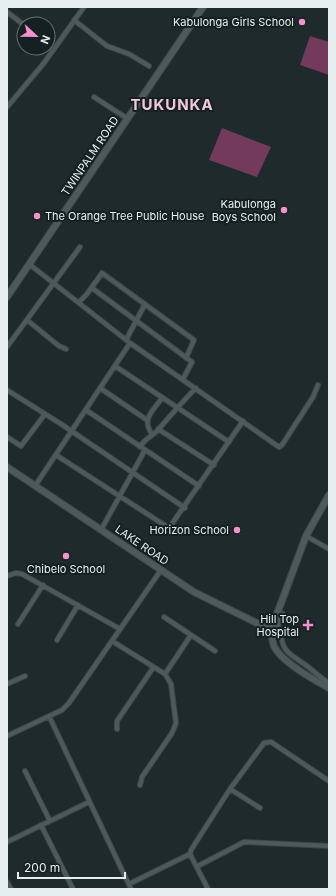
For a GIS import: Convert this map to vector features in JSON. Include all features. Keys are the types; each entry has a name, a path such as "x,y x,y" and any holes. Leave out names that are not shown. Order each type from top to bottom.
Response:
{"main road":[{"name":"TWINPALM ROAD","path":"7,298 203,7"},
{"name":"LAKE ROAD","path":"7,467 161,570 212,602 272,630"},
{"path":"329,495 306,536 272,630 273,645 281,655 329,688"}],"street":[{"path":"7,107 44,63 84,7"},
{"path":"7,12 16,19"},
{"path":"74,20 107,46 128,54 149,66"},
{"path":"94,97 128,119"},
{"path":"7,347 80,247"},
{"path":"29,264 128,341 277,446 281,447 313,397 318,385"},
{"path":"79,302 92,288 102,273 194,340 186,358"},
{"path":"92,288 192,363 183,379"},
{"path":"35,486 115,366 145,304"},
{"path":"27,320 59,346 66,349"},
{"path":"115,366 229,442"},
{"path":"100,388 147,420"},
{"path":"140,447 146,438 158,429 196,388"},
{"path":"8,393 45,414 185,508"},
{"path":"152,434 147,425 147,420 162,398"},
{"path":"86,410 199,486"},
{"path":"7,437 21,446 45,414"},
{"path":"56,455 168,528 172,527 243,421"},
{"path":"158,429 214,465"},
{"path":"101,530 145,450"},
{"path":"306,536 329,549"},
{"path":"7,736 62,710 161,570"},
{"path":"7,576 16,573 22,574 120,629"},
{"path":"18,624 43,585"},
{"path":"57,640 78,605"},
{"path":"283,614 278,625 278,633 282,639 282,644 288,653 308,666 316,676 329,684"},
{"path":"164,616 215,651"},
{"path":"165,674 191,635"},
{"path":"112,641 153,668 165,674 171,684 176,723 172,733 142,777 140,785"},
{"path":"117,729 117,721 153,668"},
{"path":"7,684 25,676"},
{"path":"49,716 130,888 190,854 192,846 230,789 260,747 268,742 329,781"},
{"path":"25,771 50,821"},
{"path":"230,789 260,808"},
{"path":"7,842 89,802"},
{"path":"41,825 73,889"},
{"path":"198,866 244,842 329,846"},
{"path":"190,854 198,866 208,889"},
{"path":"7,882 11,889"}],"shaded area":[{"path":"310,36 329,42 329,75 300,65"},
{"path":"222,128 271,147 257,177 209,160"}],"place":[{"name":"Kabulonga Girls School","path":"302,22"},
{"name":"Kabulonga Boys School","path":"284,210"},
{"name":"The Orange Tree Public House","path":"37,216"},
{"name":"Horizon School","path":"237,530"},
{"name":"Chibelo School","path":"66,556"},
{"name":"Hill Top Hospital","path":"308,625"}],"district":[{"name":"TUKUNKA","path":"172,105"}]}
